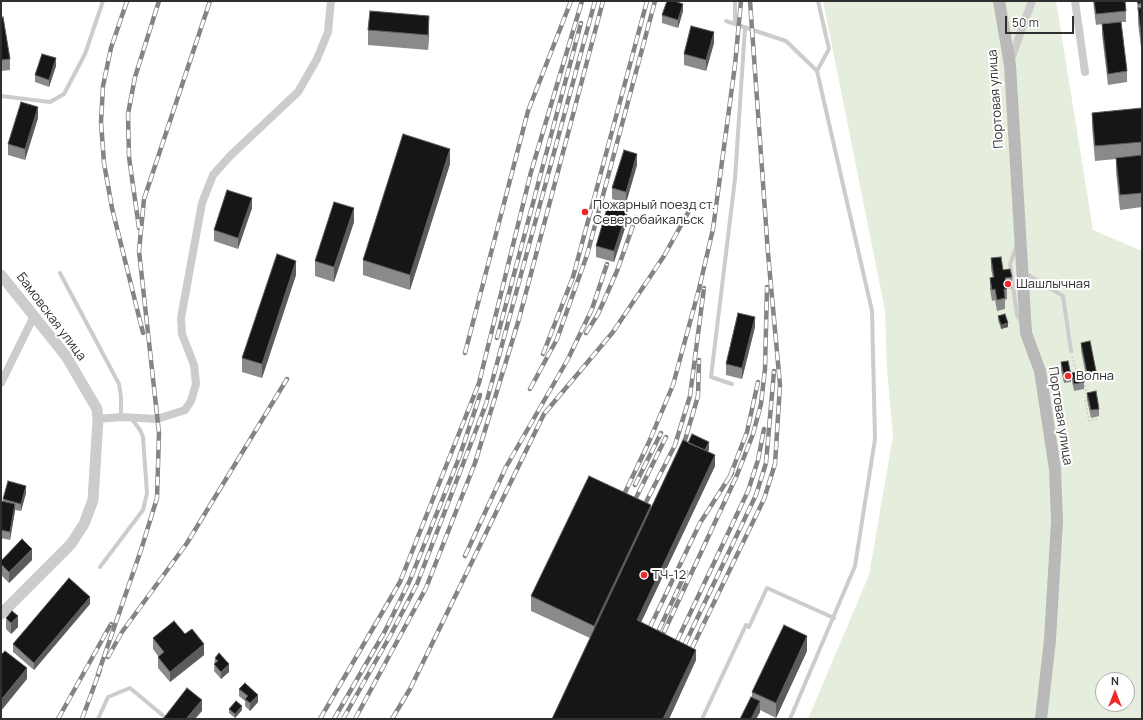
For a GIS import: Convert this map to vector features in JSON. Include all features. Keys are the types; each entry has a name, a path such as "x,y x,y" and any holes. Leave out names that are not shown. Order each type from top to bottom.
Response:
{"main road":[{"name":"Портовая улица","path":"999,1 1010,64 1019,239 1026,333 1040,372 1055,477 1057,521 1051,632 1041,719"}],"street":[{"path":"1,614 71,544 84,524 93,500 98,419 121,417 157,419 185,410 191,401 196,384 194,366 182,334 180,318 202,202 213,175 231,155 298,92 317,59 328,32 331,1"},
{"path":"1010,64 1032,1"},
{"path":"1075,1 1085,72"},
{"name":"Бамовская улица","path":"1,275 66,356 96,409 98,419"},
{"path":"1,383 34,316"}],"lane":[{"path":"1,96 50,102 64,94 86,54 103,1"},
{"path":"735,1 735,24"},
{"path":"817,70 829,49 818,1"},
{"path":"726,21 786,41 817,70 872,311 875,439 855,566 790,719"},
{"path":"732,384 711,377 735,179 745,28"},
{"path":"1019,239 1010,264 1017,316 1026,333"},
{"path":"1022,271 1063,296 1071,351"},
{"path":"60,273 119,384 121,397 121,417"},
{"path":"100,567 143,510 147,493 143,438 140,430 131,418"},
{"path":"702,719 746,625 749,627 767,588 834,618"},
{"path":"98,719 108,697 130,688 166,718"}],"path":[{"path":"1071,351 1075,372 1079,375"},
{"path":"1084,378 1087,396 1085,400 1089,421 1098,419"}],"green space":[{"path":"823,1 1056,1 1093,230 1142,251 1142,719 808,719 869,575 893,436 887,370 885,310"}],"building":[{"path":"667,1 674,1 683,4 678,20 662,15"},
{"path":"1094,1 1125,1 1126,11 1096,14"},
{"path":"1137,1 1142,1 1142,3 1138,4"},
{"path":"1138,8 1142,8 1142,42"},
{"path":"370,11 429,16 428,35 368,30"},
{"path":"3,17 10,59 1,60 1,18"},
{"path":"1121,22 1127,71 1108,74 1102,24"},
{"path":"691,26 714,32 706,60 684,54"},
{"path":"42,54 56,58 49,80 35,75"},
{"path":"21,102 38,107 25,149 8,144"},
{"path":"1142,108 1142,142 1095,146 1092,113"},
{"path":"403,134 450,149 410,275 363,260"},
{"path":"624,150 637,154 626,192 612,188"},
{"path":"1142,155 1142,193 1120,195 1116,158"},
{"path":"227,190 252,198 238,238 214,230"},
{"path":"334,202 354,208 334,267 315,261"},
{"path":"608,205 627,211 614,251 596,246"},
{"path":"277,254 296,261 262,364 242,358"},
{"path":"1001,257 1003,270 1010,269 1012,277 1005,278 1007,289 1004,289 1005,298 997,300 995,289 992,290 990,278 994,277 991,258"},
{"path":"738,313 755,317 742,368 726,364"},
{"path":"1005,314 1008,323 1001,325 998,316"},
{"path":"1090,341 1096,371 1087,373 1081,343"},
{"path":"1068,361 1071,375 1064,376 1061,362"},
{"path":"1082,371 1084,382 1074,384 1072,373"},
{"path":"1096,391 1099,409 1091,410 1087,393"},
{"path":"692,434 709,442 705,450 688,443"},
{"name":"ТЧ-12","path":"683,440 715,455 637,620 696,650 663,719 552,719"},
{"path":"589,476 651,505 594,626 531,596"},
{"path":"8,481 26,486 21,504 3,499"},
{"path":"1,501 15,504 10,532 1,530"},
{"path":"22,539 32,549 9,572 1,564 1,561"},
{"path":"69,578 90,597 34,663 13,644"},
{"path":"12,611 18,616 11,623 6,618"},
{"path":"174,621 185,634 192,629 204,644 170,672 158,657 164,652 153,638"},
{"path":"784,625 807,636 776,703 752,692"},
{"path":"5,651 27,668 1,700 1,655"},
{"path":"219,653 229,664 221,672 214,664 218,661 215,658"},
{"path":"245,683 258,695 250,703 245,699 248,696 239,689"},
{"path":"187,688 202,700 186,719 163,719"},
{"path":"751,697 760,701 751,719 740,719"},
{"path":"236,701 242,706 235,714 229,709"}],"railway":[{"path":"127,1 111,48 103,86 101,122 104,163 112,208 143,333"},
{"path":"139,228 129,157 128,114 135,77 159,1"},
{"path":"98,674 141,550 157,498 159,433 139,251 144,199 210,1"},
{"path":"465,353 528,111 571,1"},
{"path":"320,719 400,582 479,383 531,172 582,1"},
{"path":"343,719 390,636 417,584 486,404 595,1"},
{"path":"355,719 426,588 475,463 519,319 603,1"},
{"path":"543,354 573,277 647,1"},
{"path":"530,389 557,339 587,255 655,1"},
{"path":"620,503 649,442 673,385 699,289 713,229 735,65 741,1"},
{"path":"692,648 764,499 775,464 780,385 768,253 750,1"},
{"path":"497,338 581,23"},
{"path":"392,719 410,689 544,414 613,332 664,256 689,211"},
{"path":"586,333 598,314 617,271 636,217"},
{"path":"465,556 506,467 568,359 592,309 607,264"},
{"path":"664,632 737,475 753,434 761,404 765,369 767,287"},
{"path":"641,512 675,445 690,396 704,288"},
{"path":"680,451 685,440 698,396 699,360"},
{"path":"685,644 756,495 766,463 774,371"},
{"path":"108,657 122,632 187,543 287,379"},
{"path":"730,476 747,432 758,382"},
{"path":"334,719 384,633 410,580 459,458 480,395"},
{"path":"677,641 748,491 758,460 764,429"},
{"path":"635,485 661,433"},
{"path":"631,508 666,437"},
{"path":"650,627 700,523 732,473"},
{"path":"659,630 686,572"},
{"path":"58,719 111,624"},
{"path":"82,719 100,670"}],"place":[{"name":"Пожарный поезд ст. Северобайкальск","path":"585,212"},
{"name":"Шашлычная","path":"1008,284"},
{"name":"Волна","path":"1068,376"},
{"name":"ТЧ-12","path":"644,575"}]}
